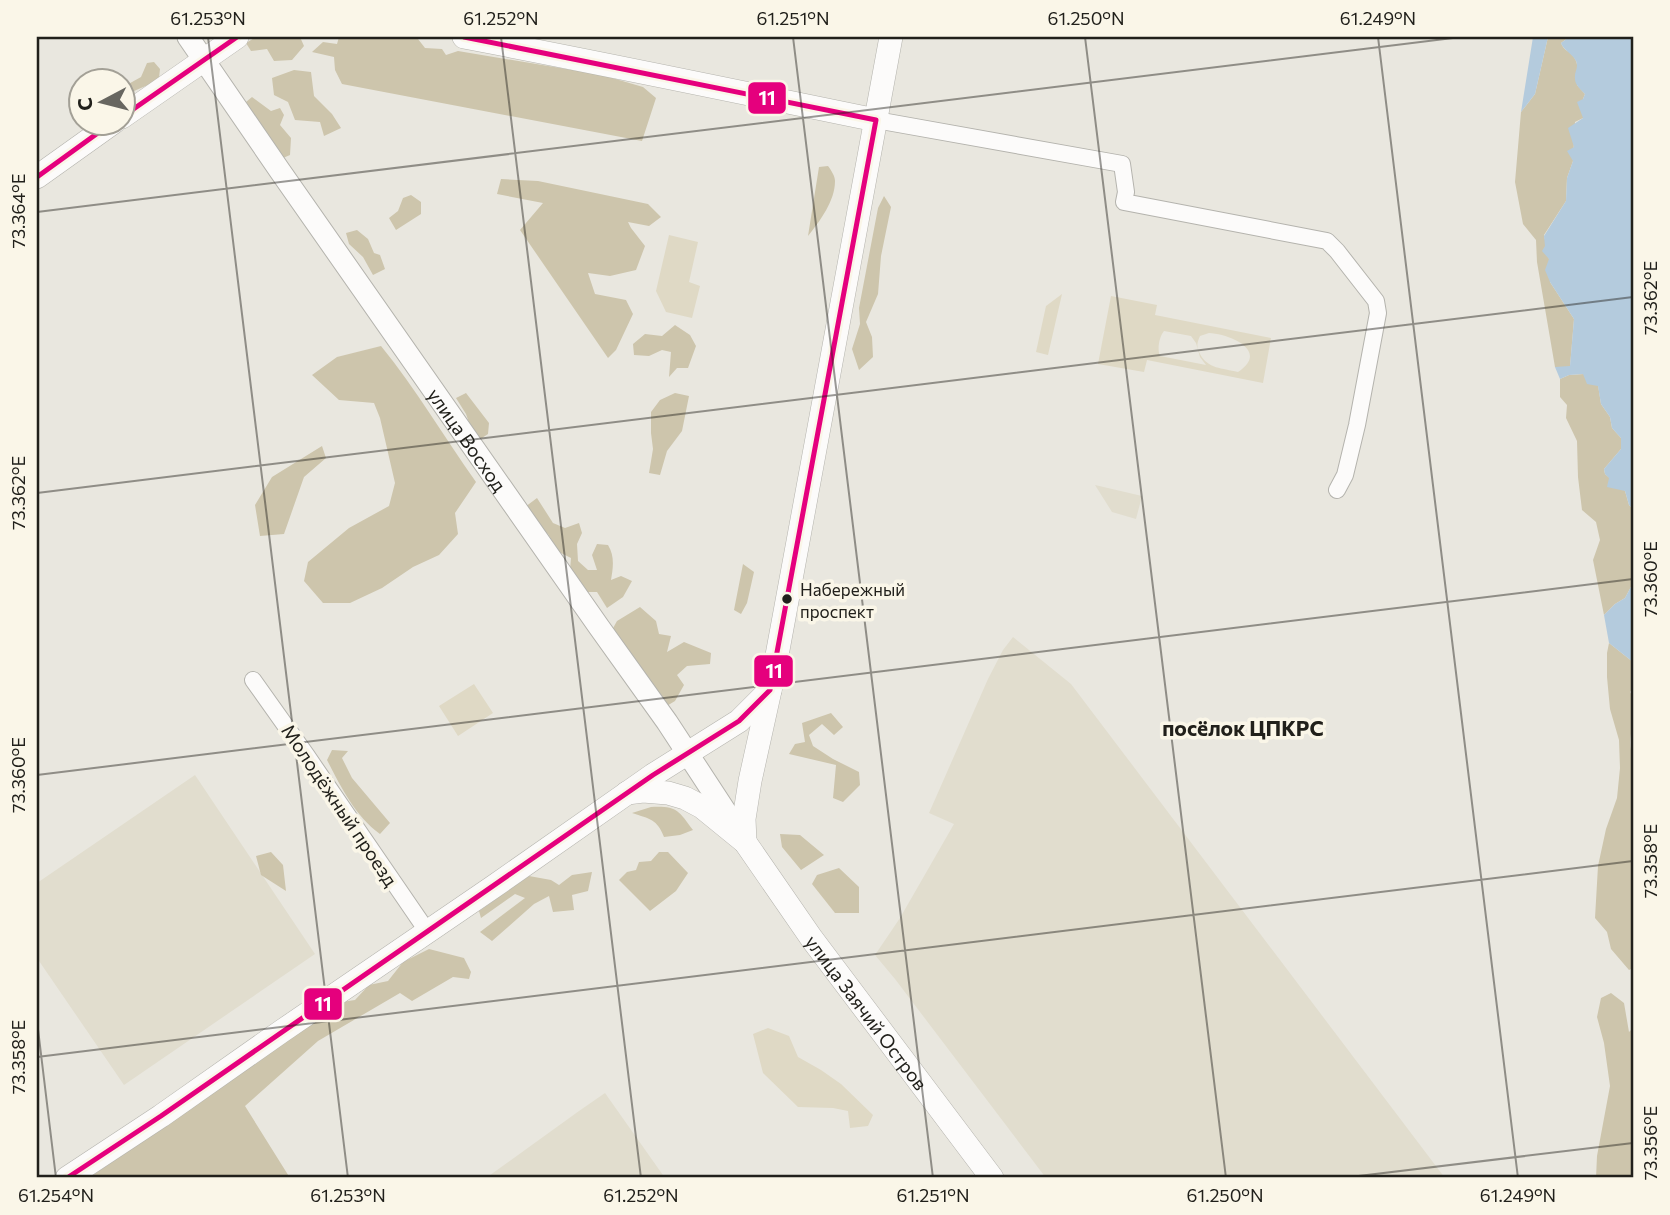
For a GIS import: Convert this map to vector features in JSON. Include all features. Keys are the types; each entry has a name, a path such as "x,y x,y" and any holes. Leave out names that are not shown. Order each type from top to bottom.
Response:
{"main road":[{"path":"136,107 237,37"},
{"path":"464,37 876,120"},
{"path":"745,842 744,819 750,781 770,690 891,37"},
{"path":"37,177 94,136"},
{"path":"67,1178 161,1116 627,793 739,721 770,690"},
{"name":"улица Заячий Остров","path":"627,793 668,793 685,798 702,807 745,842 812,939 992,1178"}],"street":[{"name":"улица Восход","path":"188,37 591,617 667,722 745,842"},
{"path":"876,120 1122,164 1126,192 1124,202 1327,241 1376,302 1378,313 1357,425 1345,475 1337,490"},
{"name":"Молодёжный проезд","path":"253,680 427,931"}],"shaded area":[{"path":"256,37 300,37 304,46 292,60 274,61 267,49 251,51 246,43"},
{"path":"339,37 409,37 418,39 425,48 442,49 446,55 458,51 602,75 643,87 656,98 642,141 342,84 335,70 334,57 312,52 323,42 337,44"},
{"path":"1548,37 1569,37 1561,43 1577,62 1577,85 1585,94 1583,118 1575,122 1573,161 1567,178 1566,201 1544,235 1550,282 1574,319 1570,367 1555,367 1537,262 1536,240 1523,224 1515,182 1521,112 1535,94"},
{"path":"154,62 160,69 159,78 136,90 136,80 141,77 147,63"},
{"path":"294,70 311,72 314,96 332,114 341,128 324,136 320,122 295,120 288,102 274,95 272,78"},
{"path":"252,97 271,111 280,108 284,115 280,125 291,138 290,155 283,158 246,102"},
{"path":"828,166 835,179 830,203 808,236 819,167"},
{"path":"501,179 538,181 648,204 661,217 649,226 628,222 645,246 636,270 610,276 588,273 595,294 626,300 633,314 616,350 608,358 520,230 543,203 497,194"},
{"path":"411,195 421,202 421,214 396,230 389,218 398,211 403,198"},
{"path":"884,196 891,207 881,256 878,294 866,322 872,337 873,357 859,370 852,349 860,324 859,308 878,208"},
{"path":"357,230 368,239 374,253 380,255 385,269 373,275 363,257 349,244 346,233"},
{"path":"669,235 698,242 689,282 700,286 692,318 666,312 656,291"},
{"path":"1062,294 1048,355 1036,352 1046,306"},
{"path":"1111,296 1157,305 1155,315 1271,338 1263,383 1147,360 1144,372 1098,364","holes":["1164,331 1191,336 1206,365 1160,356 1159,344","1209,333 1236,340 1243,345 1250,357 1247,364 1238,372 1207,363 1197,345 1200,336"]},
{"path":"675,325 690,335 696,346 688,368 677,368 669,377 671,352 662,350 649,356 634,355 633,344 645,334 662,336"},
{"path":"381,346 476,482 455,513 458,534 439,555 350,603 323,603 304,581 308,562 349,528 389,506 395,483 374,403 339,400 312,375 337,357"},
{"path":"1584,374 1598,385 1601,404 1610,417 1612,428 1621,438 1621,449 1604,469 1605,474 1625,491 1633,509 1633,583 1625,598 1604,615 1593,560 1600,540 1596,522 1582,510 1577,441 1566,418 1567,405 1560,397 1560,379"},
{"path":"466,393 489,423 488,434 482,438 474,437 466,414 456,398"},
{"path":"675,393 689,396 682,431 667,451 660,475 649,473 653,449 651,412 660,400"},
{"path":"322,446 326,458 304,477 284,534 260,536 255,505 272,477"},
{"path":"1095,485 1142,496 1136,519 1112,512"},
{"path":"537,498 553,523 565,528 579,523 582,533 577,544 578,561 588,570 597,570 592,555 597,544 608,545 613,558 611,580 621,576 632,581 623,597 607,608 597,592 585,592 570,570 571,558 559,552 525,507"},
{"path":"743,564 754,572 747,603 741,614 734,610"},
{"path":"640,607 656,621 659,634 671,636 667,652 684,642 711,653 710,664 687,666 677,675 684,685 675,701 665,707 612,630 617,621"},
{"path":"1013,637 1071,684 1445,1178 1046,1178 875,955 900,918 954,824 929,813 988,679"},
{"path":"1609,643 1633,662 1633,688 1630,692 1634,707 1630,741 1633,756 1633,968 1629,970 1611,949 1607,932 1595,918 1598,866 1606,829 1617,798 1620,768 1619,740 1610,709 1607,677"},
{"path":"474,684 493,713 458,736 439,706"},
{"path":"831,713 843,727 834,735 822,724 809,735 813,746 859,772 860,785 843,802 833,798 836,765 789,754 795,744 805,742 802,723"},
{"path":"332,750 348,751 342,758 352,778 390,823 380,834 363,819 343,791 327,760"},
{"path":"195,775 315,954 124,1085 37,958 37,883"},
{"path":"651,807 666,807 676,811 693,830 664,837 659,826 652,820 632,813"},
{"path":"780,834 800,835 824,855 801,870 782,847"},
{"path":"271,852 283,865 286,891 261,875 256,856"},
{"path":"659,852 668,852 688,873 676,891 650,911 619,880 627,872 636,870 639,862 651,861"},
{"path":"839,868 859,887 859,913 835,913 812,884 817,875"},
{"path":"592,872 588,891 572,895 574,910 553,912 549,896 534,904 492,941 480,932 525,898 515,894 481,918 479,911 529,876 551,880 559,885 572,875"},
{"path":"429,949 464,958 471,972 469,979 453,977 412,1001 400,993 318,1041 245,1106 290,1178 89,1178 335,1003 355,1000 369,985 388,981 403,962"},
{"path":"1611,993 1624,1003 1629,1032 1633,1028 1633,1178 1596,1178 1597,1156 1610,1086 1597,1017 1601,998"},
{"path":"768,1028 789,1036 798,1057 841,1084 873,1115 868,1126 850,1128 848,1111 798,1107 763,1073 753,1034"},
{"path":"605,1093 665,1178 486,1178 579,1111"}],"water":[{"path":"1533,37 1548,37 1535,94 1521,112"},
{"path":"1569,37 1633,37 1633,509 1625,491 1607,487 1609,478 1604,469 1621,449 1621,438 1612,428 1610,417 1601,404 1598,386 1587,384 1583,374 1560,379 1555,367 1570,366 1574,319 1550,282 1545,270 1549,259 1542,251 1545,246 1544,236 1566,201 1567,178 1573,161 1567,151 1574,147 1568,128 1583,118 1577,102 1583,99 1585,94 1575,81 1576,61 1561,43"},
{"path":"1633,583 1633,662 1609,643 1604,615 1625,598"}],"transit line":[{"name":"11","path":"136,107 237,37"},
{"name":"11","path":"67,1178 161,1116 653,775 739,721 770,690 876,120 464,37"},
{"name":"11","path":"37,177 94,136"}],"place":[{"name":"Набережный проспект","path":"787,599"}],"district":[{"name":"посёлок ЦПКРС","path":"1243,727"}]}
